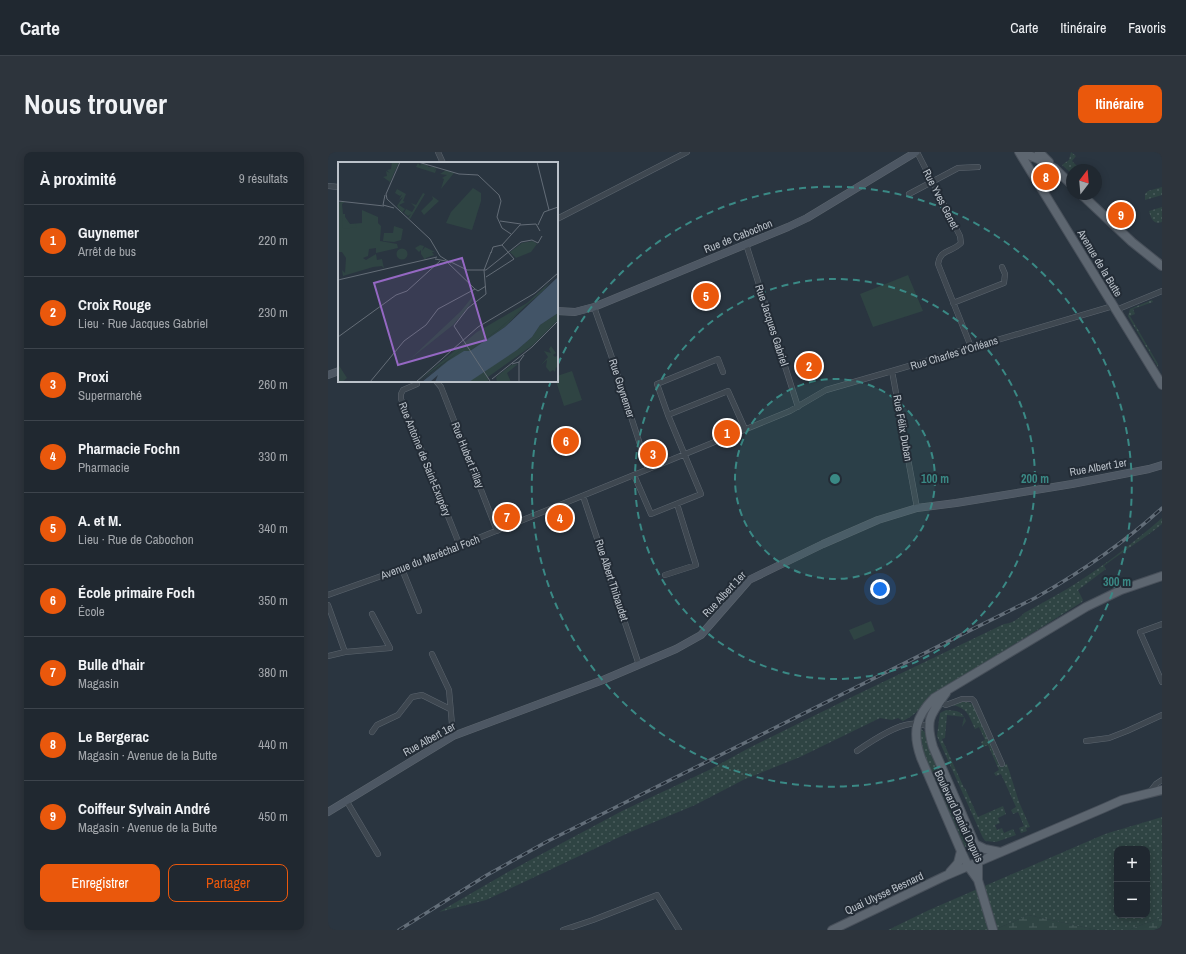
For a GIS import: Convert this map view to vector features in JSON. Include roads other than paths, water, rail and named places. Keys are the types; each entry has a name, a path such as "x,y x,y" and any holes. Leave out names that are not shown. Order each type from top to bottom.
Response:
{"main road":[{"name":"Avenue de la Butte","path":"1019,152 1162,385"},
{"path":"1022,152 1038,158 1054,168"},
{"path":"1040,152 1066,179"},
{"path":"1087,200 1132,242 1162,266"},
{"name":"Boulevard Daniel Dupuis","path":"978,881 968,866 961,851 917,747 915,735 921,714 926,706 937,700 949,690 1086,607 1121,590 1162,576"},
{"path":"928,726 937,700"},
{"name":"Boulevard Daniel Dupuis","path":"928,726 933,747 975,844 978,862 978,881"},
{"name":"Quai Ulysse Besnard","path":"832,930 945,876 1122,800 1162,790"},
{"path":"975,844 985,849 1001,852"},
{"path":"945,876 956,865 961,851 978,862"},
{"path":"978,881 993,930"}],"street":[{"path":"438,152 443,162"},
{"path":"558,218 687,152"},
{"name":"Rue Yves Genet","path":"916,152 933,181 960,236 961,243 956,248 942,254 939,258 938,264 971,347"},
{"name":"Rue de Cabochon","path":"558,312 575,312 594,307 788,227 807,218 916,152"},
{"path":"909,194 958,168 978,167"},
{"path":"328,186 338,187"},
{"name":"Rue Jacques Gabriel","path":"746,244 798,407"},
{"path":"953,303 1004,283 1005,274 1002,267"},
{"name":"Rue Charles d'Orléans","path":"798,407 826,390 892,372 971,347 1114,308 1162,291"},
{"name":"Rue Guynemer","path":"594,307 648,469"},
{"path":"634,475 651,514 701,494 668,415 657,384 718,359 723,372"},
{"path":"328,375 338,371"},
{"name":"Rue Félix Duban","path":"892,372 917,508"},
{"name":"Rue Antoine de Saint-Exupéry","path":"416,382 403,390 401,399 460,546"},
{"name":"Rue Hubert Fillay","path":"437,382 441,387 497,531"},
{"path":"668,415 728,391 745,429"},
{"name":"Avenue du Maréchal Foch","path":"328,595 402,569 460,546 798,407"},
{"name":"Rue Albert 1er","path":"328,812 453,736 639,665 676,649 701,635 749,580 823,544 878,520 917,508 1071,484 1149,469 1162,465"},
{"name":"Rue Albert Thibaudet","path":"583,496 639,665"},
{"path":"665,575 696,565 677,504"},
{"path":"402,569 419,611"},
{"path":"328,605 345,652"},
{"path":"328,656 345,652 390,648 372,614"},
{"path":"1162,624 1140,632 1162,682"},
{"path":"432,654 449,690 453,736"},
{"path":"372,732 377,725 398,715 412,697 422,695 450,709"},
{"path":"937,700 946,705 962,700 972,699 1002,764"},
{"path":"1086,741 1109,738 1133,729 1162,715"},
{"path":"857,750 875,739 910,724 928,726"},
{"path":"1149,793 1156,784 1162,780"},
{"path":"346,800 378,854"},
{"path":"563,930 593,920 657,894 679,930"}],"railway":[{"path":"399,930 487,875 548,841 1035,598 1102,556 1133,533 1162,508"}],"place":[{"name":"Le Bergerac","path":"1046,177"},
{"name":"Coiffeur Sylvain André","path":"1121,215"},
{"name":"A. et M.","path":"706,296"},
{"name":"Croix Rouge","path":"809,366"},
{"name":"Guynemer","path":"727,433"},
{"name":"École primaire Foch","path":"566,441"},
{"name":"Proxi","path":"653,454"},
{"name":"Bulle d'hair","path":"507,517"},
{"name":"Pharmacie Fochn","path":"560,518"}]}
